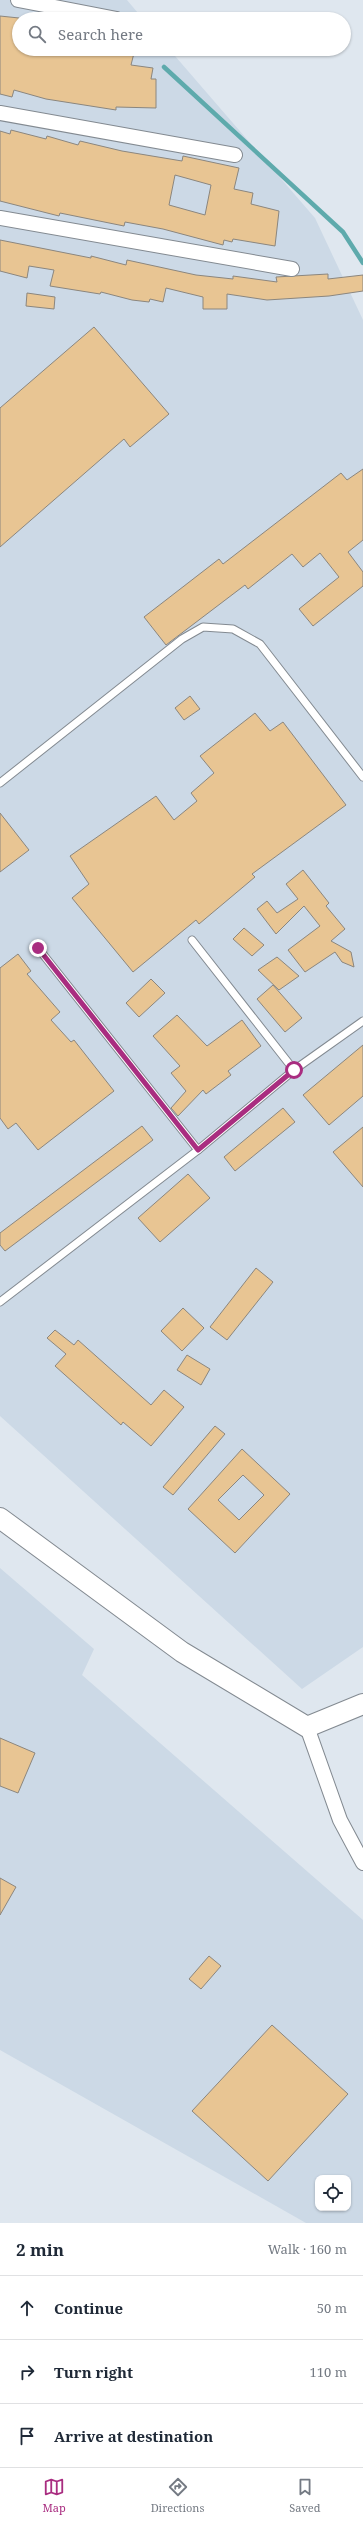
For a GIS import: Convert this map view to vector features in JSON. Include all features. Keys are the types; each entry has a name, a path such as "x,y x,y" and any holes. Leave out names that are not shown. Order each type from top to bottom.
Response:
{"street":[{"path":"18,0 81,12"},
{"path":"0,113 236,154"},
{"path":"0,218 292,269"},
{"path":"0,1518 182,1652 307,1727 340,1820 363,1863"},
{"path":"307,1727 363,1704"}],"lane":[{"path":"0,783 182,639 203,627 233,629 260,644 363,777"},
{"path":"192,940 294,1070"},
{"path":"38,948 198,1150"},
{"path":"1,1301 198,1150 294,1070 363,1021"}],"shaded area":[{"path":"0,0 127,0 137,12 12,12 12,56 175,56 315,218 363,320 363,1647 302,1689 0,1416"},
{"path":"0,1568 94,1649 82,1675 363,1920 363,2223 306,2223 0,2050"}],"building":[{"path":"0,16 12,17 12,56 133,56 131,65 153,68 151,79 156,79 156,108 116,107 116,110 46,99 14,90 12,97 0,94"},
{"path":"11,130 46,139 47,136 78,145 80,141 122,151 182,161 183,156 239,168 234,189 253,193 251,204 279,211 275,246 233,239 232,242 224,240 223,245 163,229 125,222 124,226 60,213 59,216 0,201 0,131 10,134","holes":["175,175 211,185 205,215 169,205"]},
{"path":"0,240 91,258 91,256 126,265 127,260 196,275 233,279 233,276 277,282 276,277 328,274 328,279 363,275 363,291 329,296 267,300 227,294 227,309 203,309 203,297 166,288 163,302 150,299 149,302 132,300 101,292 100,294 50,286 54,270 29,266 27,278 0,271"},
{"path":"27,293 55,297 54,309 26,306"},
{"path":"94,327 169,414 130,447 124,439 0,547 0,408"},
{"path":"363,469 363,540 348,552 363,572 363,586 313,626 299,609 339,577 320,553 303,567 292,554 248,589 245,585 166,645 144,617 219,559 223,564 341,473 347,480"},
{"path":"190,696 200,709 184,720 175,708"},
{"path":"255,713 270,731 283,722 346,805 252,874 255,877 199,924 196,920 133,972 72,898 89,884 70,856 156,796 174,820 197,801 191,793 214,773 200,756"},
{"path":"0,813 29,850 0,872"},
{"path":"303,870 329,903 326,906 345,929 331,941 351,952 354,967 342,962 335,952 305,972 288,950 320,926 304,906 276,934 257,909 267,901 277,913 298,899 286,884"},
{"path":"244,928 264,945 252,956 233,939"},
{"path":"18,954 31,971 27,974 60,1012 51,1020 71,1042 74,1040 114,1091 38,1150 16,1123 8,1129 0,1118 0,968"},
{"path":"277,957 299,976 279,990 258,970"},
{"path":"151,979 165,993 139,1017 126,1003"},
{"path":"273,985 302,1018 285,1032 257,999"},
{"path":"177,1015 207,1046 242,1020 261,1046 228,1071 231,1075 206,1094 203,1090 178,1116 171,1108 186,1091 171,1073 180,1066 153,1036"},
{"path":"363,1045 363,1096 329,1125 303,1095"},
{"path":"283,1108 295,1122 235,1171 224,1157"},
{"path":"142,1126 153,1140 5,1251 0,1245 0,1233"},
{"path":"363,1127 363,1187 333,1152"},
{"path":"188,1174 210,1198 160,1242 138,1218"},
{"path":"256,1268 273,1282 227,1340 210,1327"},
{"path":"183,1308 204,1328 182,1351 161,1331"},
{"path":"55,1330 74,1345 78,1340 151,1405 164,1390 184,1407 151,1446 123,1422 121,1425 55,1366 66,1354 47,1338"},
{"path":"187,1355 210,1369 201,1385 177,1370"},
{"path":"215,1426 225,1434 173,1495 163,1487"},
{"path":"242,1449 290,1494 235,1553 188,1509","holes":["243,1475 264,1495 239,1520 218,1500"]},
{"path":"0,1738 35,1753 18,1793 0,1786"},
{"path":"0,1878 16,1887 0,1915"},
{"path":"209,1956 221,1966 201,1989 189,1979"},
{"path":"272,2025 348,2094 268,2181 192,2111"}],"waterway":[{"path":"164,67 343,232 363,263"}],"route":[{"path":"38,948 198,1150 294,1070"}]}
